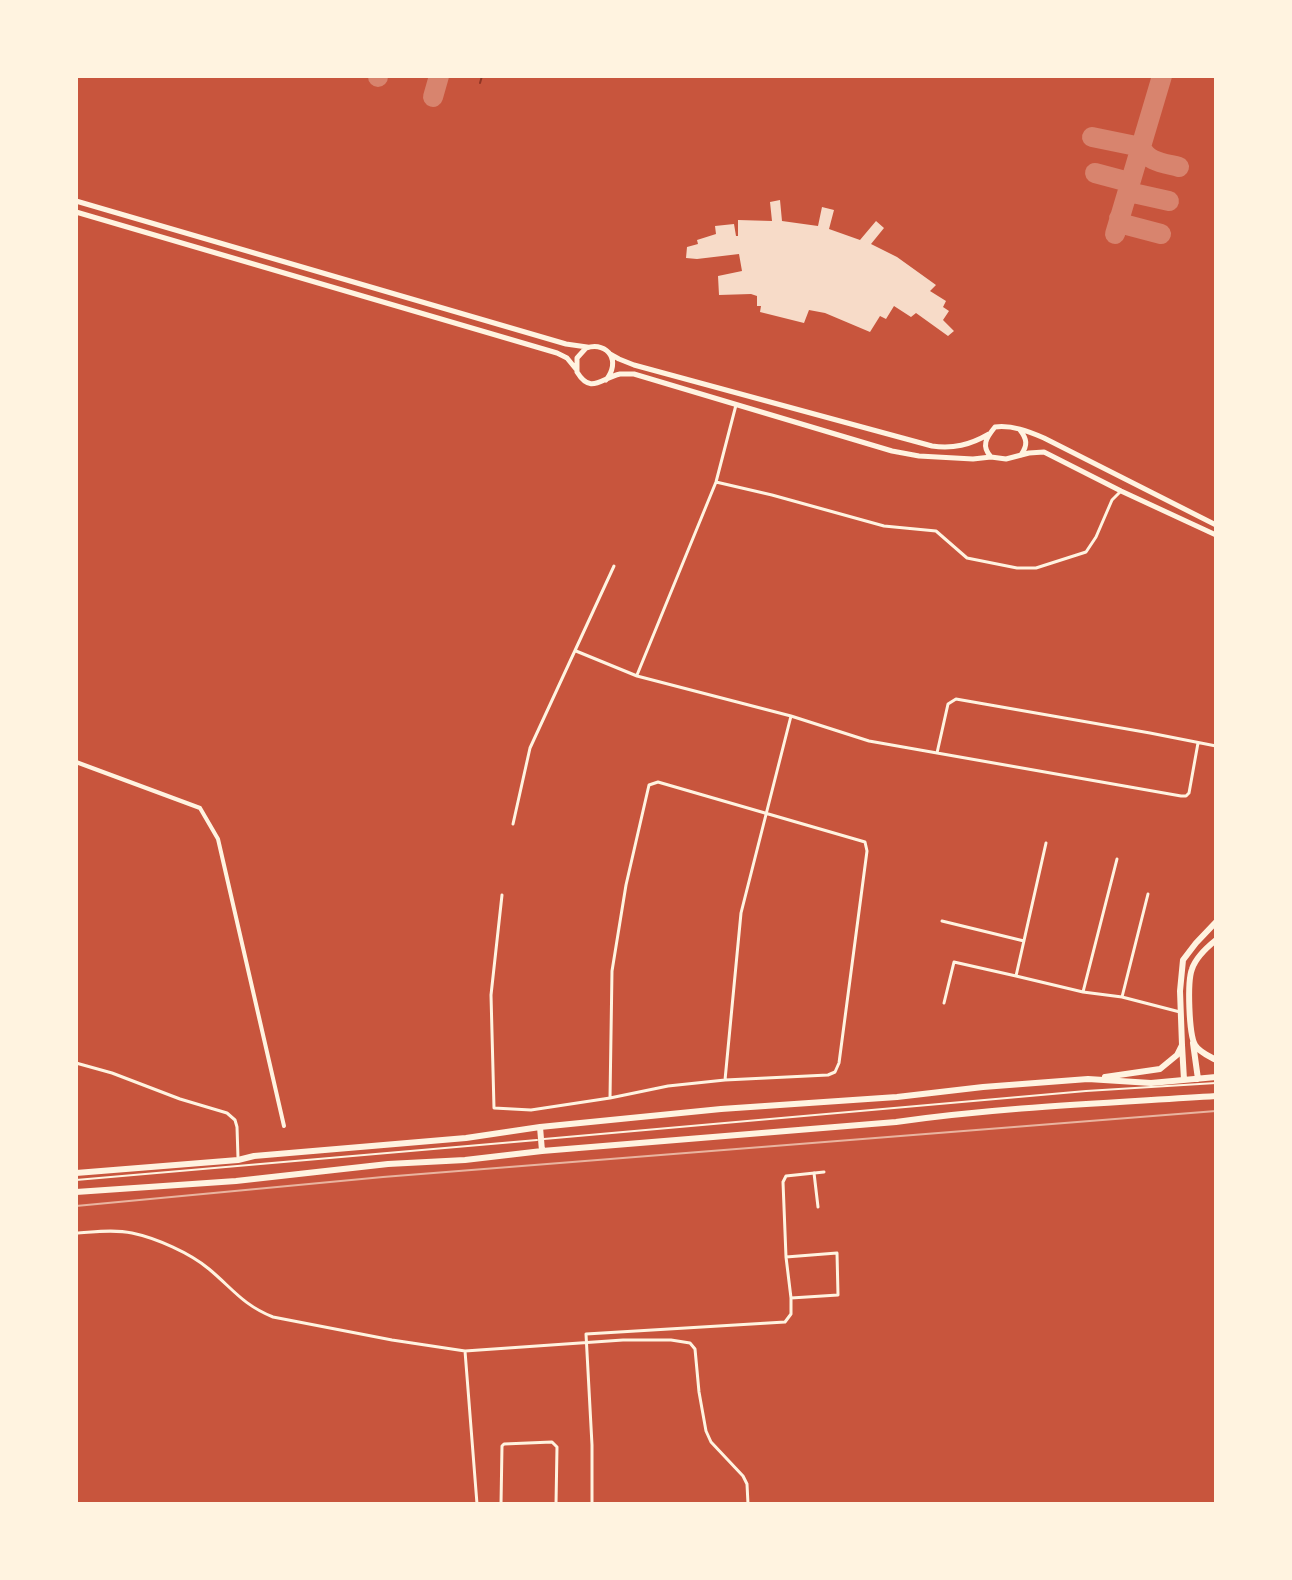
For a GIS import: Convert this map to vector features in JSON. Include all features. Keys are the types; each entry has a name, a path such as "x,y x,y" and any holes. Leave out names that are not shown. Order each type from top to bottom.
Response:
{"highway":[{"path":"1184,1080 1180,1012 1183,960 1216,922"},
{"path":"1198,1079 1189,1006 1191,969 1203,950 1216,940"},
{"path":"1193,1043 1216,1060"},
{"path":"76,1173 466,1138 540,1127 721,1109 1088,1079 1160,1069 1177,1055 1182,1045"},
{"path":"1088,1079 1151,1083 1216,1080"},
{"path":"76,1192 236,1181 1071,1104 1216,1096"},
{"path":"540,1127 542,1151"}],"main road":[{"path":"76,201 566,344 599,347 634,365 932,446 948,448 964,445 989,434"},
{"path":"76,212 557,353 567,358 581,378 593,384 618,375 634,374 892,451 919,456 1006,459 1035,452 1051,454 1216,535"},
{"path":"577,372 577,358 592,346"},
{"path":"606,380 613,364 609,353"},
{"path":"991,457 985,445 995,427 1006,425 1020,429 1044,438 1216,525"},
{"path":"1020,429 1026,440 1021,455"}],"street":[{"path":"637,676 716,482 736,405"},
{"path":"716,482 884,526 936,531 967,558 1017,568 1065,560 1086,552 1112,500 1121,491"},
{"path":"513,824 530,748 614,566"},
{"path":"576,651 637,676 791,716 869,741 1186,796 1198,743"},
{"path":"937,753 948,704 956,699 1216,746"},
{"path":"725,1080 741,913 791,716"},
{"path":"76,762 200,808 218,839 284,1126"},
{"path":"502,895 491,995 494,1108 531,1110 610,1098 668,1086 828,1075 835,1072 839,1063 867,851 865,842 658,782 649,785 626,885 612,971 610,1098"},
{"path":"1016,976 1046,843"},
{"path":"1083,992 1117,859"},
{"path":"1122,997 1148,894"},
{"path":"942,921 1024,941"},
{"path":"944,1003 954,962 1180,1012"},
{"path":"76,1063 227,1113 235,1120 237,1127 238,1160"},
{"path":"592,1504 586,1334 785,1322 791,1314 791,1298 783,1182 786,1176 824,1172"},
{"path":"814,1173 818,1207"},
{"path":"76,1233 130,1232 193,1257 250,1306 273,1317 392,1340 465,1351 637,1340 690,1343 695,1349 706,1431 711,1442 743,1476 747,1484 748,1504"},
{"path":"786,1257 837,1253 838,1295 791,1298"},
{"path":"465,1351 477,1504"},
{"path":"501,1504 502,1446 552,1442 557,1447 556,1504"}],"lane":[{"path":"76,1180 1216,1080"}],"building":[{"path":"780,200 782,221 818,226 822,207 834,210 829,229 860,240 876,221 884,228 871,244 897,257 936,285 930,291 946,301 943,307 949,311 943,320 954,331 948,336 916,313 911,317 894,306 886,319 880,316 870,332 825,313 809,310 804,323 760,312 757,296 751,294 719,295 718,276 742,271 739,254 686,258 687,247 716,234 715,226 734,224 738,236 738,220 772,221 770,202"}],"waterway":[{"path":"480,83 482,76"}],"taxiway":[{"path":"433,97 439,76"},
{"path":"1115,234 1162,76"},
{"path":"1092,137 1141,145"},
{"path":"1141,147 1152,159 1179,167"},
{"path":"1095,173 1125,181 1131,178"},
{"path":"1129,186 1133,193 1169,201"},
{"path":"1119,218 1123,224 1161,234"}],"railway":[{"path":"76,1206 383,1177 1216,1111"}]}
